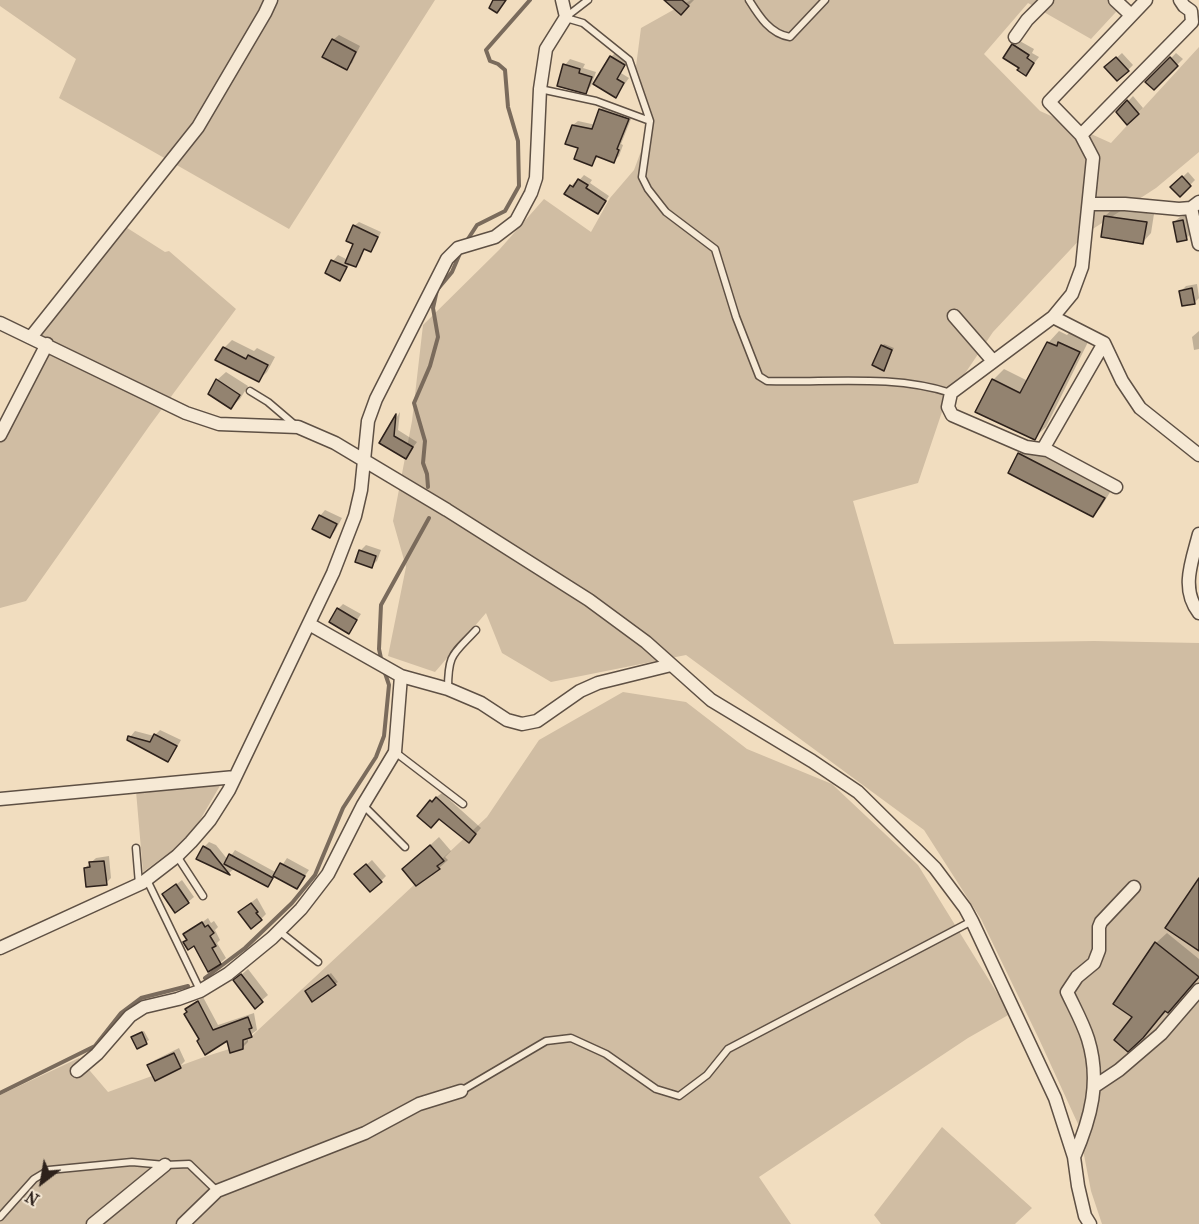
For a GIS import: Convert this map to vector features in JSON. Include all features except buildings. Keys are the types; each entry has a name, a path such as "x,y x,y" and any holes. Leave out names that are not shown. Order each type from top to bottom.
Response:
{"street":[{"path":"31,337 198,127 271,0"},
{"path":"0,948 143,882 177,856 210,820 230,790 333,573 355,516 361,490 368,421 376,399 447,259 458,248 495,237 516,221 531,193 536,178 540,89 546,49 566,17 562,0"},
{"path":"1015,37 1027,20 1047,0"},
{"path":"1115,0 1131,15"},
{"path":"1116,487 1043,449 1026,447 952,415 948,407 951,393 1053,317 1072,294 1082,267 1093,158 1081,135 1049,102 1146,0"},
{"path":"1081,135 1192,22 1191,11 1180,0"},
{"path":"1090,204 1125,204 1179,209 1195,205 1199,244"},
{"path":"954,316 993,361"},
{"path":"1053,317 1104,343 1122,381 1140,408 1199,455"},
{"path":"0,323 186,413 219,424 298,427 335,442 589,600 646,642 711,700 812,761 858,792 935,868 972,921 1055,1098 1074,1156 1085,1216 1090,1224"},
{"path":"1043,449 1104,343"},
{"path":"0,435 47,344"},
{"path":"1199,534 1187,583 1191,604 1199,613"},
{"path":"309,624 401,676 448,689 481,703 507,720 522,724 537,721 589,687 671,665"},
{"path":"77,1071 97,1054 130,1016 144,1007 200,991 228,974 279,931 301,909 328,874 363,805 395,752 401,676"},
{"path":"0,799 235,777"},
{"path":"1074,1156 1085,1131 1095,1086 1088,1040 1067,992 1077,978 1094,963 1099,950 1101,922 1134,887"},
{"path":"1095,1086 1119,1070 1161,1034 1199,990"},
{"path":"183,1224 217,1191 364,1133 418,1104 461,1091"},
{"path":"93,1224 165,1165"}],"lane":[{"path":"566,17 588,0"},
{"path":"749,0 761,19 780,36 790,38 825,0"},
{"path":"566,17 583,23 629,60 650,121 642,177 648,189 666,212 715,249 736,317 759,376 767,381 882,382 936,388 951,393"},
{"path":"540,89 596,101 650,121"},
{"path":"250,391 268,402 298,427"},
{"path":"448,689 450,658 476,630"},
{"path":"395,752 463,804"},
{"path":"363,805 405,847"},
{"path":"136,848 143,882 200,991"},
{"path":"177,856 203,896"},
{"path":"461,1091 546,1041 571,1038 606,1053 656,1089 679,1096 707,1075 728,1049 972,921"},
{"path":"279,931 318,962"},
{"path":"0,1217 34,1179 49,1170 132,1162 165,1165 189,1164 217,1191"}],"shaded area":[{"path":"0,0 435,0 289,229 59,98 76,59 0,6"},
{"path":"691,0 1127,0 1091,39 1028,3 984,54 1040,111 1111,143 1199,47 1199,152 1156,188 1085,234 993,332 945,403 918,483 853,501 894,644 1094,641 1199,643 1199,1224 1102,1224 1091,1191 1078,1124 981,919 924,830 686,655 551,682 502,653 486,613 435,672 388,656 406,567 393,521 412,421 423,325 499,250 544,199 591,232 610,198 634,170 652,122 635,74 641,28"},
{"path":"121,224 165,252 169,251 236,309 150,425 26,601 0,608 0,427 47,345 33,338"},
{"path":"623,692 686,702 747,749 832,784 918,865 1010,1014 968,1038 759,1177 791,1224 0,1224 0,1095 79,1058 108,1092 242,1045 487,817 539,740"},
{"path":"221,784 193,832 143,872 136,791"},
{"path":"942,1127 1032,1208 1015,1224 881,1224 874,1215"}],"waterway":[{"path":"466,242 477,225 505,211 519,186 518,141 508,107 505,70 490,61 486,50 530,0"},
{"path":"428,487 423,463 425,441 414,403 430,366 438,337 433,308 437,290 452,272 461,251"},
{"path":"382,663 379,649 381,605 429,518"},
{"path":"205,978 245,948 292,903 315,875 343,808 376,757 384,736 389,685 384,670"},
{"path":"0,1093 95,1046 121,1013 141,998 188,986"}]}
